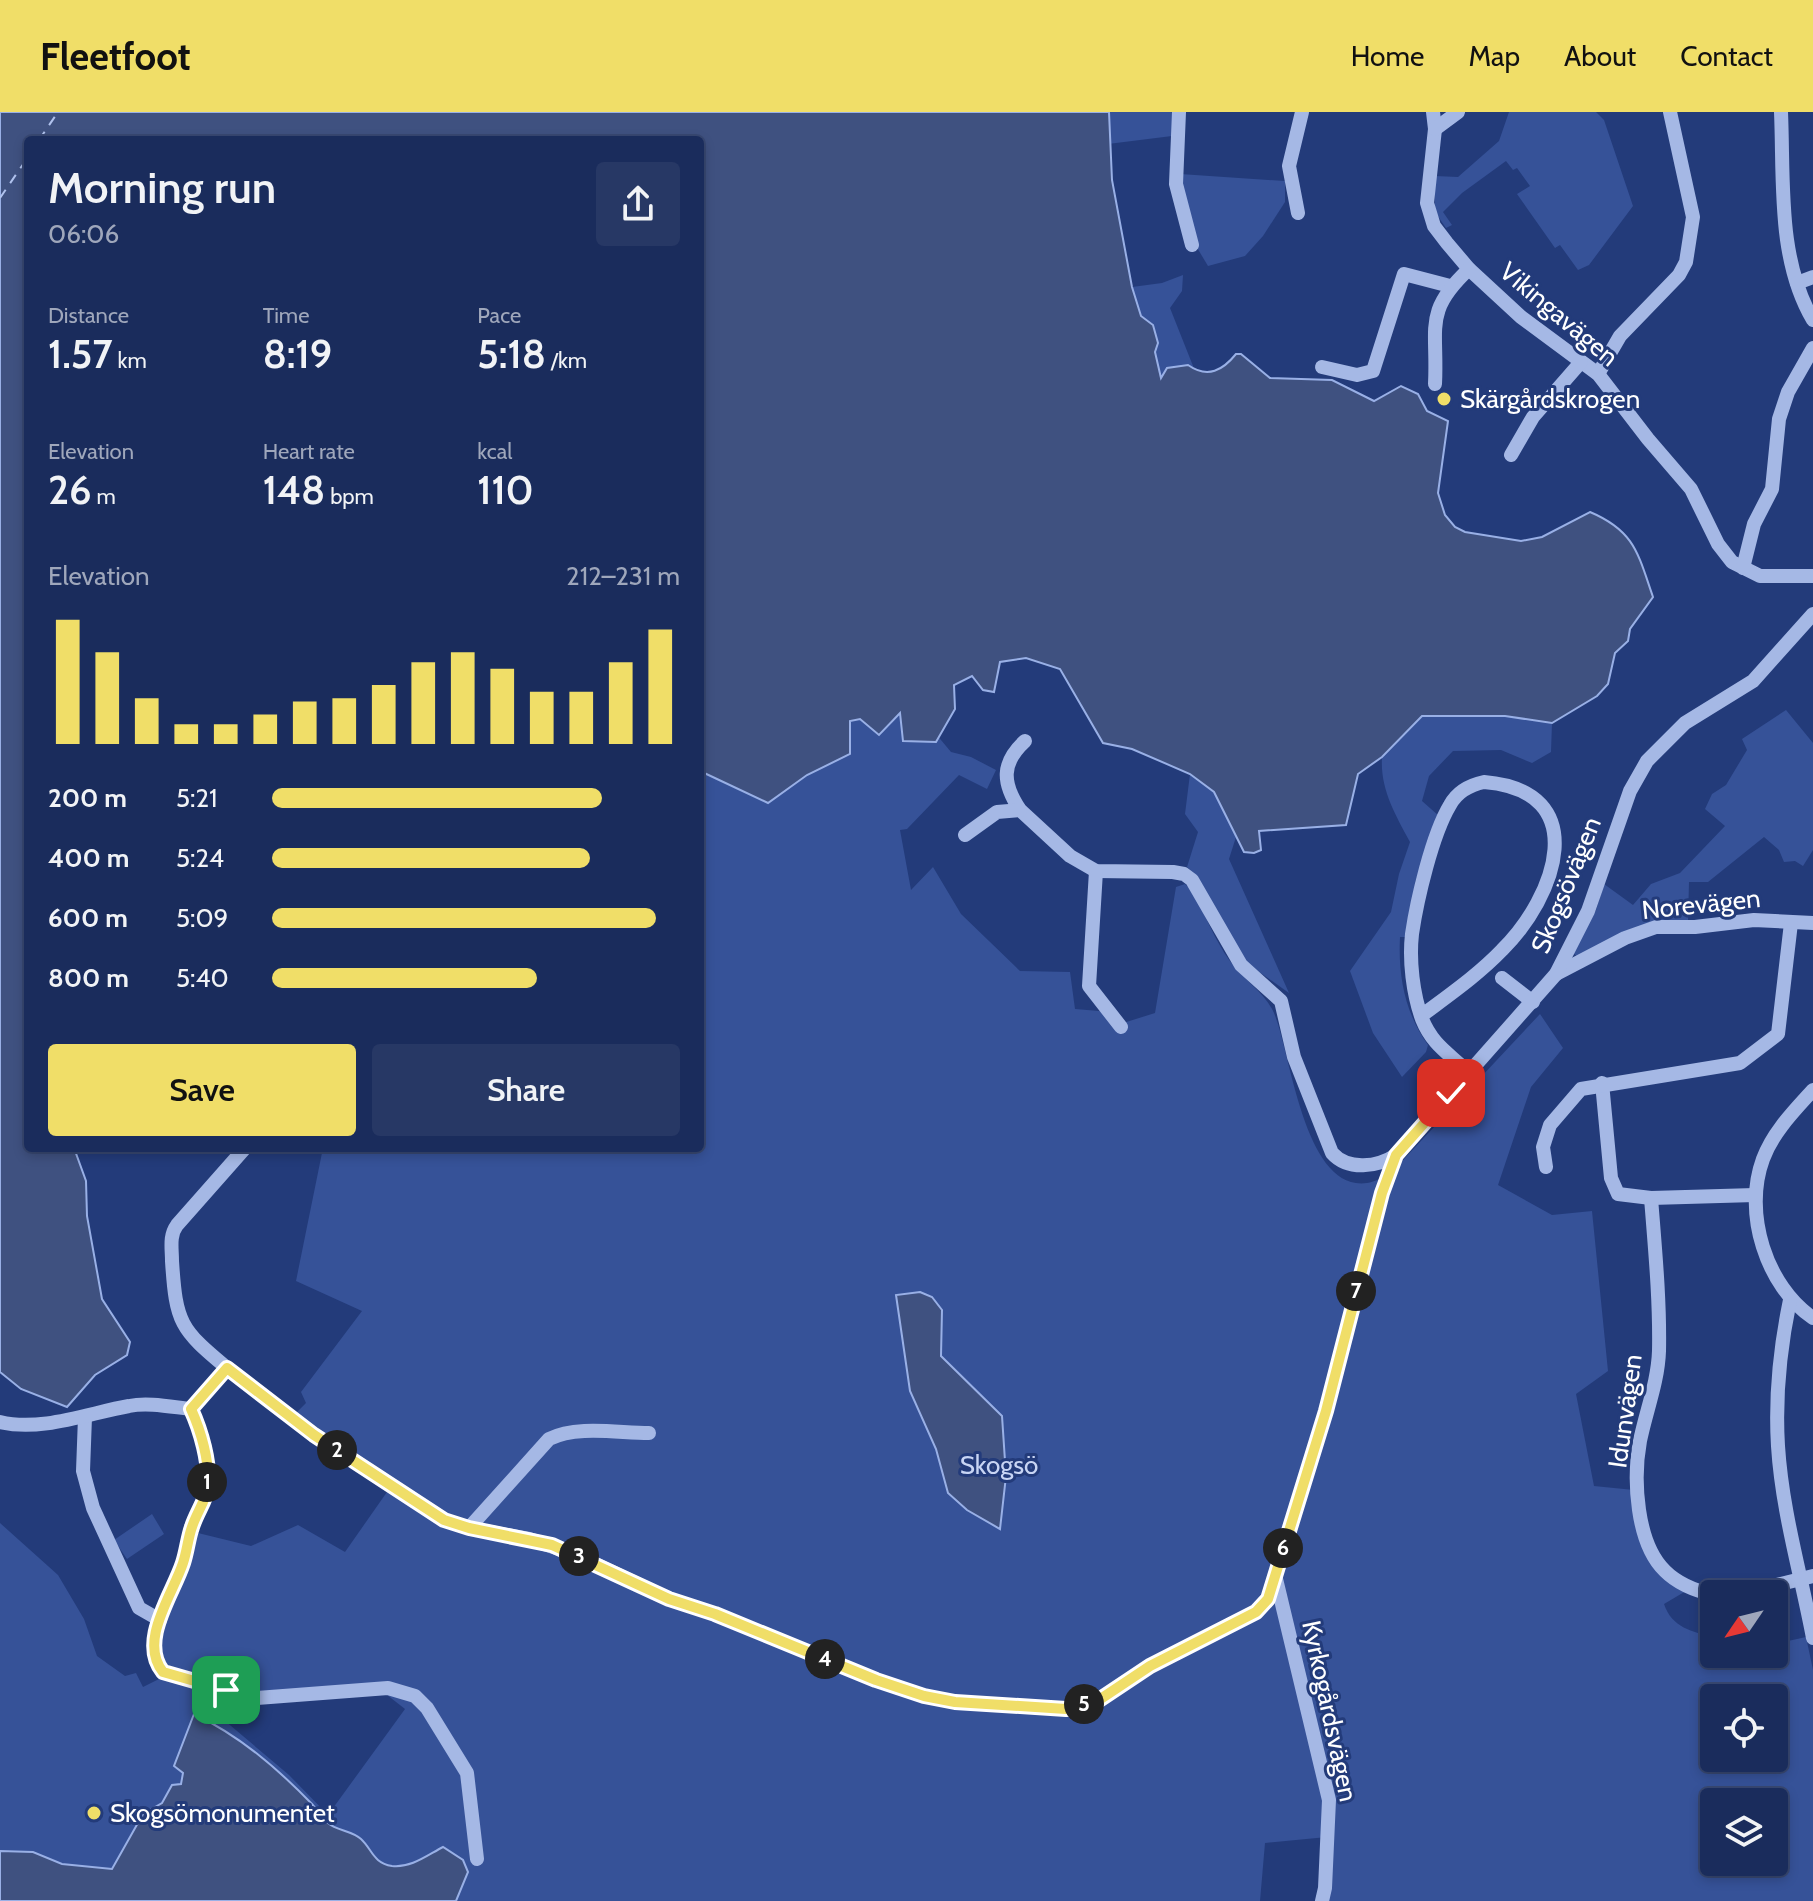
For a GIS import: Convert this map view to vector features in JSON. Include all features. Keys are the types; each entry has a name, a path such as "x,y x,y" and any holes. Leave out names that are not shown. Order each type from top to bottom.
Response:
{"street":[{"path":"1179,112 1176,184 1192,245"},
{"path":"1298,213 1289,166 1302,112"},
{"name":"Vikingavägen","path":"1433,112 1435,129 1427,203 1430,217 1469,269 1521,317 1598,374 1691,489 1725,554 1743,568"},
{"path":"1435,129 1458,112"},
{"path":"1598,374 1620,336 1679,275 1686,262 1693,217 1670,112"},
{"path":"1781,112 1787,246 1797,283 1813,320"},
{"name":"Vikingavägen","path":"1435,384 1435,312 1450,286 1469,269"},
{"path":"1322,367 1357,375 1373,371 1404,274 1450,286"},
{"path":"1797,283 1813,277"},
{"path":"1813,348 1788,392 1779,419 1772,489 1754,524 1743,568 1760,576 1813,576"},
{"path":"1511,455 1533,417 1581,362"},
{"name":"Skogsövägen","path":"241,1152 177,1225 171,1237 174,1296 179,1320 190,1336 227,1368 357,1464 444,1520 529,1539 575,1554 669,1599 715,1614 907,1691 955,1702 1015,1707 1066,1709 1099,1700 1150,1666 1256,1612 1268,1599 1326,1411 1378,1207 1396,1155 1556,974 1588,911 1638,774 1672,734 1753,681 1813,614"},
{"path":"1025,741 1011,754 1005,766 1020,810 1070,856 1096,871 1173,872 1184,874 1192,880 1241,965 1281,1001 1294,1057 1337,1160 1364,1165 1386,1162 1396,1155"},
{"path":"1421,1016 1503,950 1542,892 1555,853 1556,834 1548,811 1533,796 1484,782 1466,789 1449,806 1423,880 1412,936 1414,987 1421,1016 1432,1041 1469,1073"},
{"path":"965,835 997,812 1020,810"},
{"path":"1096,871 1089,986 1121,1027"},
{"name":"Norevägen","path":"1556,974 1625,938 1656,927 1695,927 1754,920 1813,923"},
{"path":"1546,1167 1543,1147 1550,1125 1563,1106 1581,1089 1602,1083 1721,1068 1748,1059 1772,1039 1779,1029 1791,923"},
{"path":"1502,978 1533,1002"},
{"path":"1602,1083 1613,1188 1618,1194 1651,1198 1755,1195"},
{"path":"1813,1090 1788,1117 1773,1140 1762,1160 1755,1195 1758,1226 1769,1262 1790,1300 1813,1318"},
{"name":"Idunvägen","path":"1651,1198 1658,1282 1659,1353 1639,1446 1641,1513 1646,1535 1662,1569 1690,1588 1700,1591"},
{"path":"1790,1300 1782,1338 1777,1414 1783,1488 1806,1578 1813,1638"},
{"path":"191,1409 227,1368"},
{"path":"0,1422 28,1423 85,1417 133,1405 191,1409"},
{"path":"191,1409 200,1428 208,1489 191,1527 183,1563 160,1620 154,1648 157,1665 163,1672 257,1698 388,1688 415,1696 427,1708 467,1773 477,1859"},
{"path":"85,1417 83,1471 93,1508 139,1608 160,1620"},
{"path":"469,1528 549,1439 564,1432 580,1430 649,1433"},
{"name":"Kyrkogårdsvägen","path":"1276,1579 1329,1800 1322,1901"}],"green space":[{"path":"1109,112 1175,112 1172,136 1108,144"},
{"path":"1509,112 1596,112 1604,120 1633,206 1589,265 1578,270 1560,245 1555,248 1517,194 1530,186 1517,168 1513,170 1506,161 1462,193 1443,212 1452,225 1446,228 1435,212 1435,176 1458,177 1499,141"},
{"path":"1180,174 1285,181 1285,202 1263,236 1245,256 1208,266 1196,246"},
{"path":"1183,275 1182,291 1170,308 1195,371 1162,379 1132,287 1162,283"},
{"name":"Skogsö","path":"704,456 951,752 971,757 996,770 987,789 959,775 907,829 900,830 911,890 933,867 961,914 1020,971 1070,972 1075,1009 1111,1012 1120,1024 1155,1013 1176,887 1185,884 1193,891 1225,953 1274,1013 1294,1087 1314,1144 1328,1166 1346,1180 1367,1183 1390,1174 1540,1014 1563,1048 1531,1087 1498,1185 1552,1215 1592,1211 1608,1371 1576,1394 1594,1486 1634,1490 1642,1536 1686,1591 1664,1604 1678,1623 1700,1634 1700,1668 1788,1668 1788,1641 1806,1637 1813,1670 1813,1901 1327,1901 1327,1837 1265,1843 1260,1901 0,1901 0,1523 58,1575 84,1619 97,1656 125,1676 136,1673 143,1687 163,1677 235,1696 224,1720 289,1775 328,1815 405,1709 382,1691 254,1695 169,1667 161,1645 165,1621 186,1575 198,1533 251,1546 298,1525 345,1552 394,1482 304,1423 296,1413 306,1403 301,1392 362,1311 296,1281 322,1152 704,1152"},
{"path":"1786,710 1813,743 1813,850 1803,866 1795,861 1784,862 1779,850 1764,837 1708,882 1689,882 1688,921 1579,958 1573,953 1596,910 1604,884 1633,905 1651,884 1680,873 1725,826 1705,809 1712,794 1726,785 1747,750 1742,739"},
{"path":"1422,716 1505,716 1552,723 1551,752 1532,763 1501,750 1453,751 1429,776 1422,801 1439,816 1415,882 1408,937 1400,937 1405,994 1414,1020 1428,1045 1426,1052 1402,1077 1373,1033 1350,971 1391,912 1410,842 1386,791 1382,757"},
{"path":"1190,774 1214,792 1236,837 1229,859 1289,993 1245,962 1196,875 1187,867 1198,832 1185,814"},
{"path":"152,1514 164,1534 127,1559 114,1540"}],"shaded area":[{"path":"0,112 1109,112 1112,180 1132,287 1141,316 1153,325 1161,378 1167,368 1188,365 1202,371 1215,371 1236,354 1241,354 1270,378 1332,380 1374,401 1401,386 1418,394 1427,411 1448,421 1438,493 1445,515 1455,527 1465,532 1521,541 1542,537 1590,512 1617,527 1633,546 1653,597 1630,629 1628,641 1615,653 1608,684 1597,696 1552,723 1505,716 1422,716 1382,757 1358,774 1346,825 1259,831 1261,850 1254,853 1244,852 1214,792 1190,774 1132,749 1103,743 1060,669 1026,658 1000,662 994,692 983,690 972,676 954,685 955,709 936,742 903,741 900,713 879,735 860,719 850,721 850,754 807,775 768,803 704,773 704,136 24,136 24,1152 75,1152 86,1181 87,1216 102,1299 130,1342 127,1355 95,1375 67,1407 21,1389 0,1372"},
{"path":"920,1292 932,1297 942,1310 941,1356 1002,1416 1006,1476 1000,1529 967,1510 948,1493 936,1449 910,1391 896,1295"},
{"path":"194,1714 227,1732 257,1754 299,1791 328,1823 357,1836 381,1862 392,1866 406,1865 443,1847 463,1860 468,1872 456,1901 0,1901 0,1851 33,1852 62,1864 112,1869 143,1814 162,1803 172,1785 181,1784 183,1773 174,1766"}],"ferry route":[{"path":"42,136 58,112"},
{"path":"0,198 24,163"}],"place":[{"name":"Skärgårdskrogen","path":"1444,399"},
{"name":"Skogsömonumentet","path":"94,1813"}],"route":[{"path":"226,1690 163,1672 157,1665 154,1648 160,1620 183,1563 191,1527 208,1489 200,1428 191,1409 227,1368 314,1435 444,1520 458,1526 552,1545 669,1599 924,1696 955,1702 1066,1709 1099,1700 1150,1666 1264,1606 1276,1579 1326,1411 1382,1193 1396,1155 1451,1093"}]}
